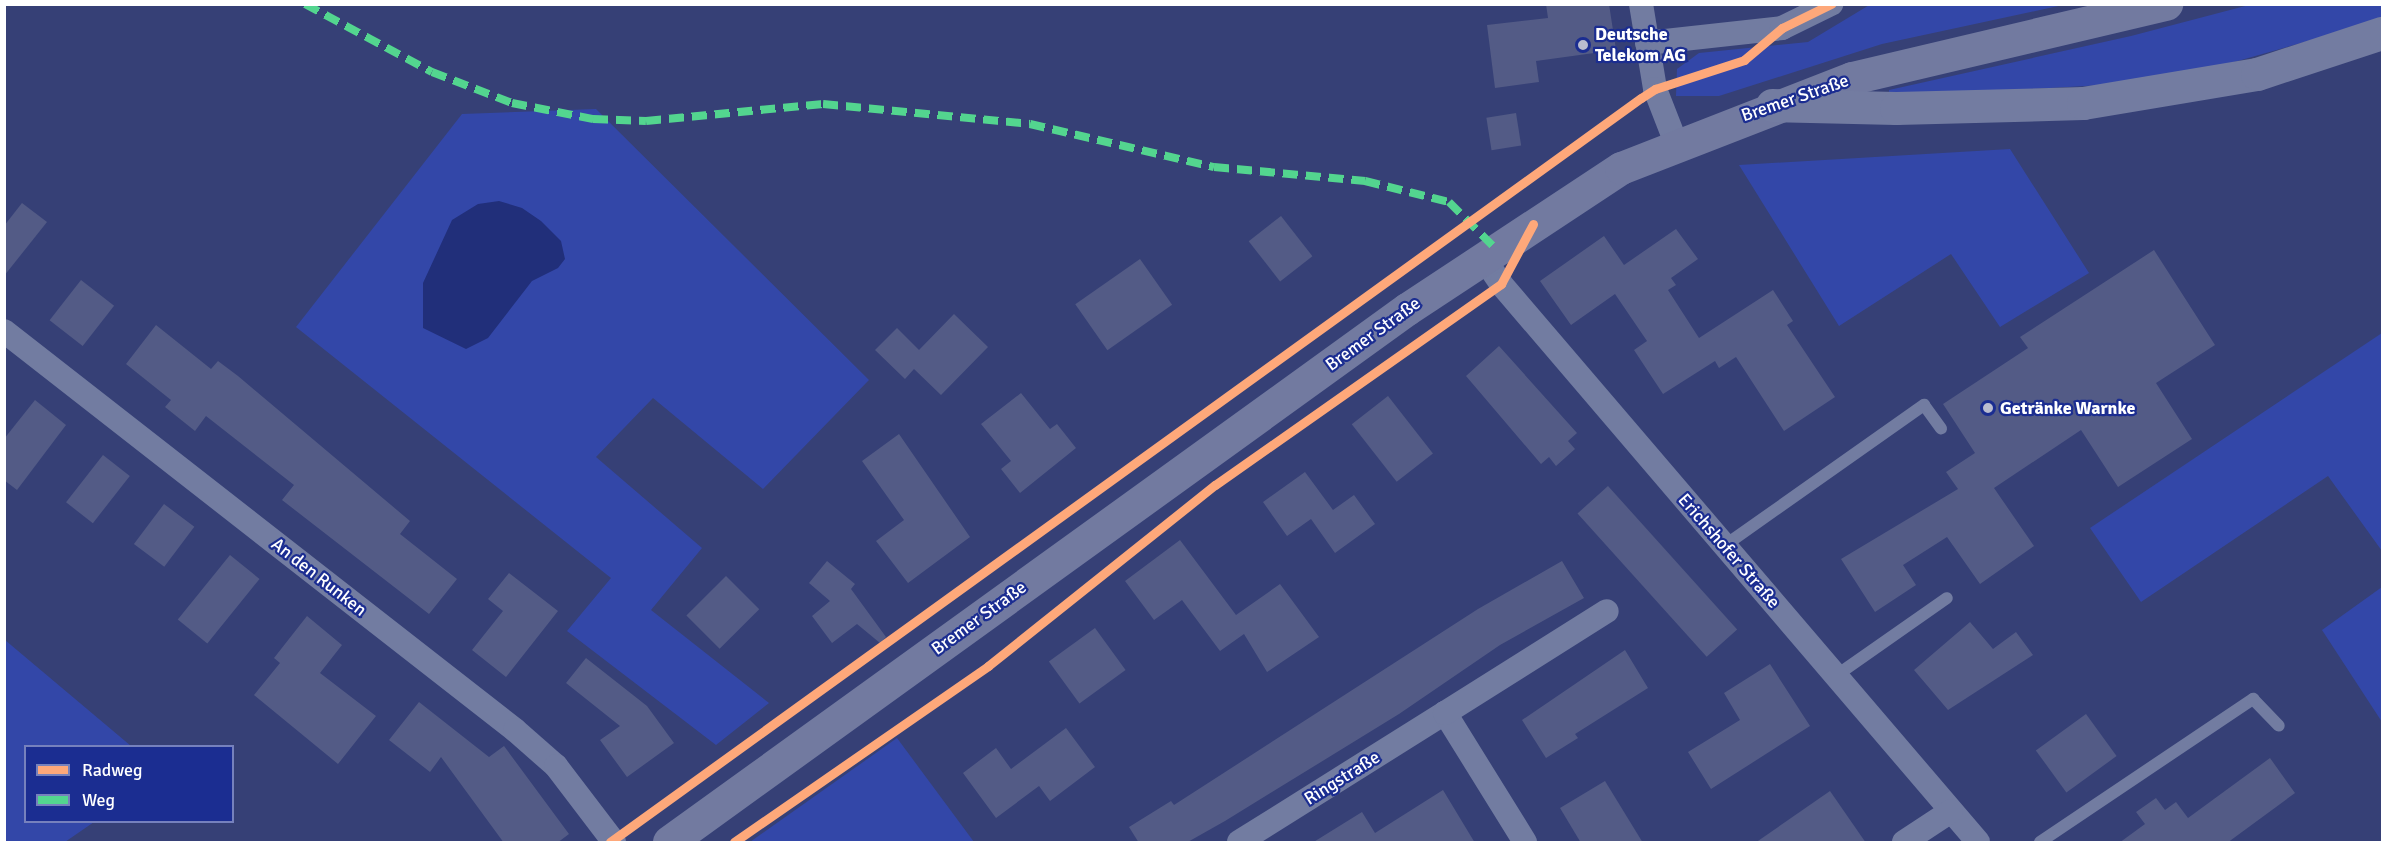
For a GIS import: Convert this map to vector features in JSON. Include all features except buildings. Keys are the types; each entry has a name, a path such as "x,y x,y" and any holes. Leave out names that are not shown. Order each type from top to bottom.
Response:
{"highway":[{"path":"1772,105 1896,108 2083,103 2257,74 2382,33"}],"main road":[{"name":"Bremer Straße","path":"669,843 1484,257 1621,168 1676,143 1772,105 1863,75 2166,4"}],"street":[{"path":"1641,4 1655,89 1676,143"},
{"path":"1647,43 1762,32 1831,4"},
{"name":"Erichshofer Straße","path":"1484,257 1501,284 1978,843"},
{"name":"An den Runken","path":"4,331 515,730 556,766 614,843"},
{"name":"Ringstraße","path":"1239,843 1606,611"},
{"path":"1445,713 1525,843"},
{"path":"1904,843 1952,811"}],"lane":[{"path":"1724,546 1924,405 1941,428"},
{"path":"1837,675 1947,598"},
{"path":"2040,843 2253,699 2279,726"}],"shaded area":[{"path":"1871,4 2063,5 1882,44 1719,96 1676,96 1677,69 1699,53 1808,42"},
{"path":"2249,5 2382,5 2382,20 2206,70 2103,85 1889,97 1889,90 2131,36"},
{"path":"596,109 869,380 763,489 653,398 596,457 702,548 651,610 769,703 716,745 567,631 611,578 296,327 462,114"},
{"path":"2010,149 2089,273 2000,327 1951,254 1839,326 1739,165"},
{"path":"499,201 522,208 541,221 561,241 565,259 558,268 532,281 488,338 466,349 423,328 423,283 452,220 478,204"},
{"path":"2382,333 2382,551 2328,476 2141,602 2090,528"},
{"path":"2382,587 2382,722 2322,630"},
{"path":"5,640 130,745 24,745 24,823 93,823 65,842 5,842"},
{"path":"897,738 974,842 750,842"}],"marked path":[{"path":"305,4 432,72 512,103 593,119 646,121 823,104 1030,124 1214,167 1365,181 1449,202 1495,248"}],"cycle path":[{"path":"610,842 1641,98 1655,89 1744,60 1782,28 1831,4"},
{"path":"734,842 988,666 1215,485 1501,284 1533,224"}],"place":[{"name":"Deutsche Telekom AG","path":"1583,45"},
{"name":"Getränke Warnke","path":"1988,408"}]}
